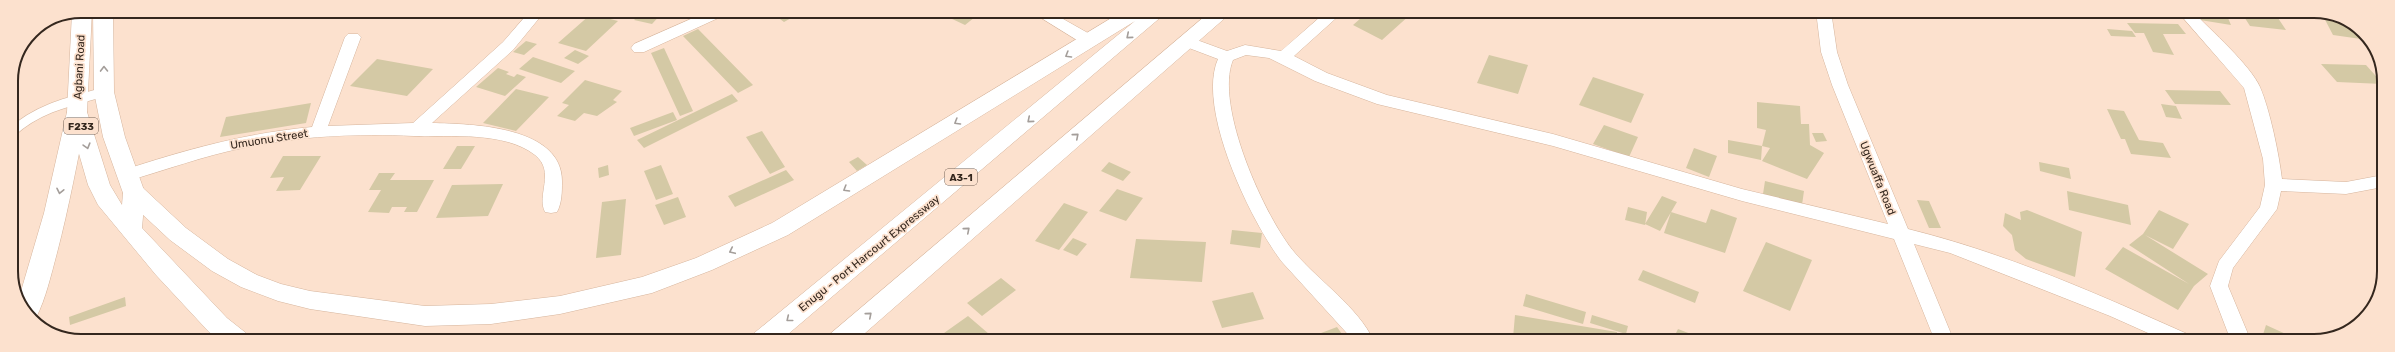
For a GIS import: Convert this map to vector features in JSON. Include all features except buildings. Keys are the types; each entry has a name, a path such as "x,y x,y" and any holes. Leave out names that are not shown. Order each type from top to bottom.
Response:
{"main road":[{"name":"Agbani Road","path":"82,18 77,105 99,185 110,205 185,292 230,334"},
{"name":"Agbani Road","path":"103,18 104,92 114,137 130,184 130,229"},
{"path":"130,184 178,234 220,266 249,281 278,292 310,300 425,316 491,314 560,305 644,286 704,264 780,229 1090,41 1125,18"},
{"name":"Enugu - Port Harcourt Expressway","path":"770,334 1151,18"},
{"path":"847,334 1186,41 1215,18"},
{"path":"29,306 38,280 77,105"}],"street":[{"path":"415,130 502,51 532,18"},
{"path":"639,48 706,18"},
{"path":"1049,18 1090,41"},
{"path":"1284,57 1329,18"},
{"name":"Ugwuaffa Road","path":"1824,18 1829,52 1840,85 1942,334"},
{"path":"2191,18 2235,66 2252,87 2271,159 2274,185 2268,210 2225,266 2219,286 2238,334"},
{"path":"318,132 353,37"},
{"path":"1186,41 1227,57 1245,50 1261,51 1284,57 1320,77 1383,100 1553,140 1742,195 1954,247 1983,257 2117,311 2169,334"},
{"path":"1227,57 1220,82 1222,105 1235,150 1259,211 1279,244 1306,277 1355,325 1361,334"},
{"name":"Umuonu Street","path":"130,184 215,148 258,139 318,132 415,130 494,133 525,141 540,151 555,173 551,207"},
{"path":"2274,185 2346,188 2377,182"}],"lane":[{"path":"18,128 35,115 77,105 104,92"}]}
